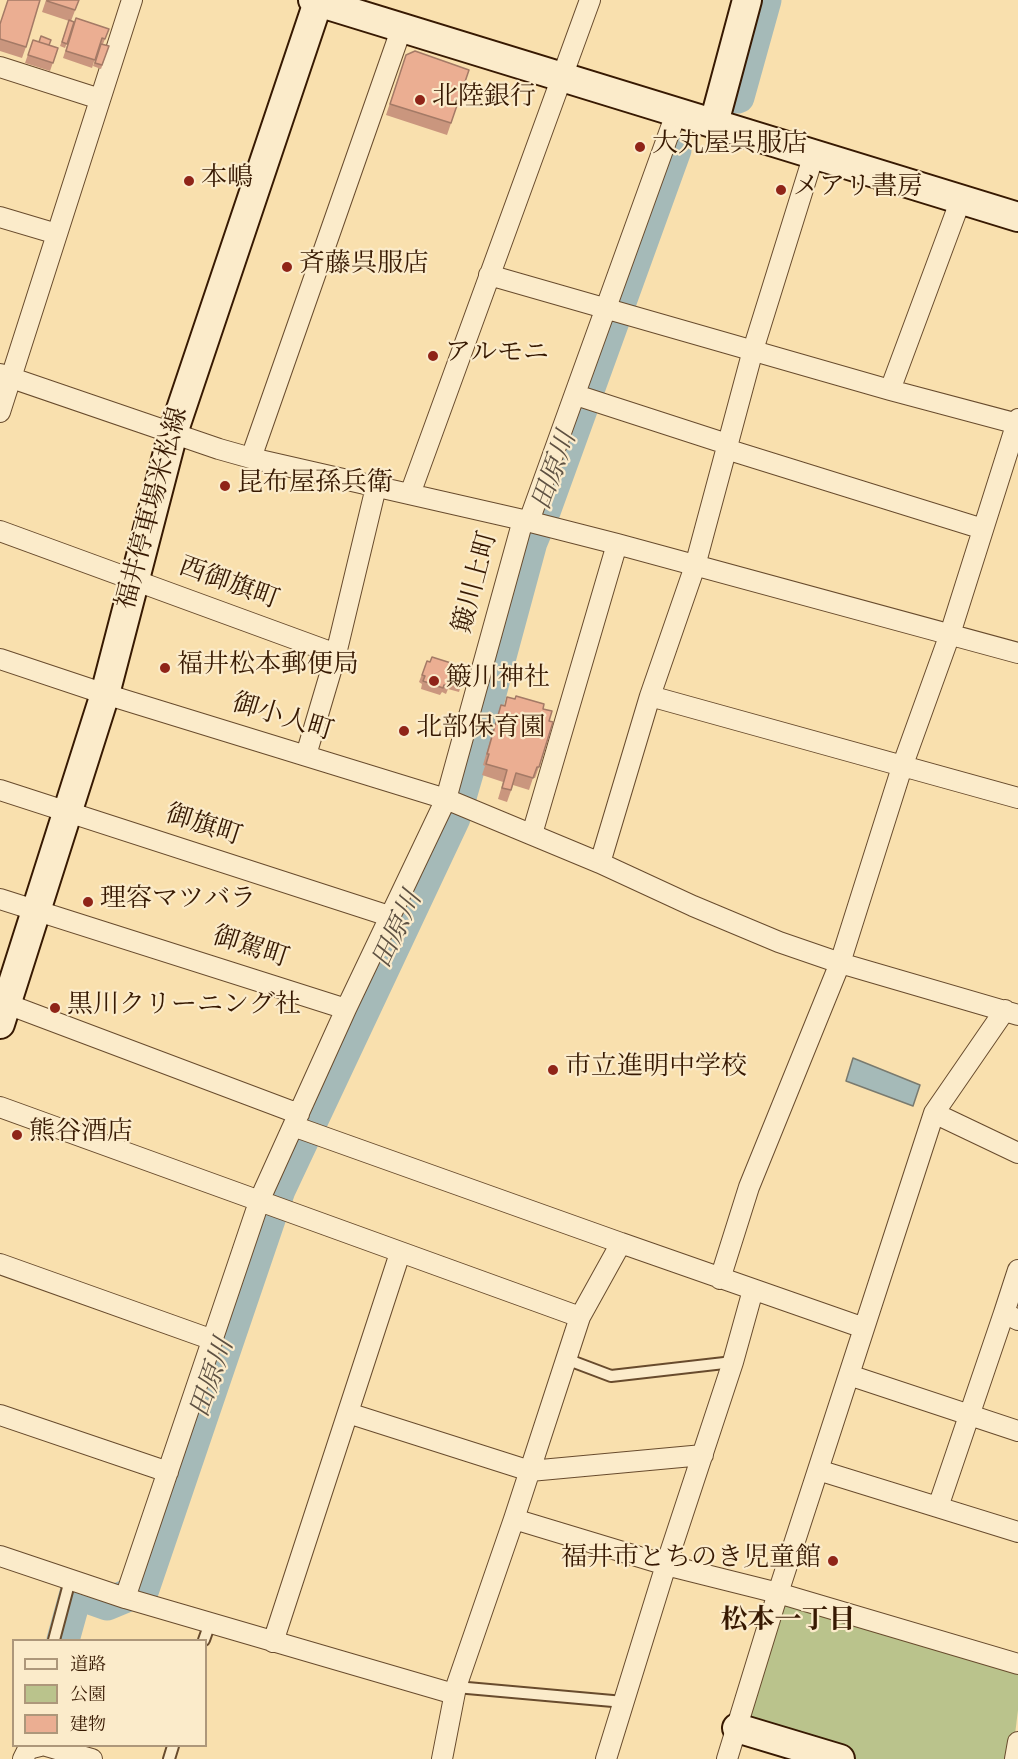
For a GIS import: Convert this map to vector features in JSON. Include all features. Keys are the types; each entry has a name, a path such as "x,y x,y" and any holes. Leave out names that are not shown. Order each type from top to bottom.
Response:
{"main road":[{"path":"317,0 1018,217"},
{"name":"福井停車場米松線","path":"3,1014 105,694 173,433 317,0"},
{"path":"714,123 747,0"},
{"path":"737,1728 840,1759"}],"street":[{"path":"0,412 6,376 57,234 132,0"},
{"path":"410,494 590,0"},
{"path":"251,458 402,27"},
{"path":"0,67 100,99"},
{"name":"簸川上町","path":"125,1598 260,1199 389,916 446,799 526,521 576,395 677,111"},
{"path":"600,863 650,696 695,566 753,350 814,154"},
{"path":"890,390 961,199"},
{"path":"0,217 57,234"},
{"path":"489,275 890,390 1018,422 950,634 902,767 840,963 749,1187 720,1279"},
{"path":"6,376 251,458 526,521 950,634 1017,649"},
{"path":"576,395 982,530"},
{"path":"306,755 336,654 376,487"},
{"name":"西御旗町","path":"0,531 336,654"},
{"path":"532,834 617,544"},
{"name":"御小人町","path":"0,659 105,694 446,799 600,863 768,938 840,963 1011,1012"},
{"path":"650,696 1018,798"},
{"name":"御旗町","path":"0,790 389,916"},
{"name":"御駕町","path":"0,899 346,1009"},
{"path":"727,1759 778,1593 934,1113 1011,1012"},
{"path":"3,1014 296,1120 621,1243 864,1328"},
{"path":"0,1107 260,1199 579,1317"},
{"path":"934,1113 1018,1153"},
{"path":"442,1759 455,1690 530,1471 579,1317 621,1243"},
{"path":"273,1642 400,1252"},
{"path":"0,1264 213,1340"},
{"path":"938,1507 968,1415 1011,1316 1018,1270"},
{"path":"606,1759 666,1565 733,1362 753,1290"},
{"path":"849,1375 1018,1431"},
{"path":"348,1413 530,1471 703,1455"},
{"path":"0,1415 168,1472"},
{"path":"818,1470 1018,1532"},
{"path":"514,1519 666,1565 778,1593 1018,1664"},
{"path":"0,1556 125,1598 207,1632 273,1642 455,1690"},
{"path":"1015,1759 1018,1742"},
{"path":"33,1749 92,1759"}],"lane":[{"path":"566,1359 611,1376 733,1362"},
{"path":"55,1639 70,1580"},
{"path":"455,1690 624,1702"}],"green space":[{"path":"778,1593 1018,1664 1018,1710 1012,1759 840,1759 737,1728"}],"shaded area":[{"path":"853,1058 920,1085 913,1106 846,1081"}],"building":[{"path":"8,0 40,0 26,47 0,39 0,24"},
{"path":"47,0 79,0 75,10"},
{"path":"76,18 109,29 105,39 102,38 95,60 66,51"},
{"path":"69,20 74,22 67,44 62,42"},
{"path":"41,36 51,40 49,45 39,42"},
{"path":"33,40 58,48 53,63 28,55"},
{"path":"101,44 109,46 102,65 95,63"},
{"path":"415,51 469,70 451,123 390,104 406,55"},
{"path":"432,657 451,663 450,667 455,669 453,672 464,676 462,684 451,681 449,686 444,685 443,688 423,681 425,676 422,675 427,661 430,662"},
{"path":"516,696 544,704 543,709 552,711 549,721 553,722 539,767 533,778 516,773 511,790 502,788 507,770 486,764 501,705 505,706 507,697 515,699"}],"waterway":[{"name":"田原川","path":"738,97 765,0"},
{"name":"田原川","path":"63,1639 76,1593 107,1604 143,1589 279,1190 454,818 531,542 675,150"}],"place":[{"name":"北陸銀行","path":"420,100"},
{"name":"大丸屋呉服店","path":"640,147"},
{"name":"本嶋","path":"189,181"},
{"name":"メアリ書房","path":"781,190"},
{"name":"斉藤呉服店","path":"287,267"},
{"name":"アルモニ","path":"433,356"},
{"name":"昆布屋孫兵衛","path":"225,486"},
{"name":"福井松本郵便局","path":"165,668"},
{"name":"簸川神社","path":"434,681"},
{"name":"北部保育園","path":"404,731"},
{"name":"理容マツバラ","path":"88,902"},
{"name":"黒川クリーニング社","path":"55,1008"},
{"name":"市立進明中学校","path":"553,1070"},
{"name":"熊谷酒店","path":"17,1135"},
{"name":"福井市とちのき児童館","path":"833,1561"}],"district":[{"name":"松本一丁目","path":"788,1623"}]}
